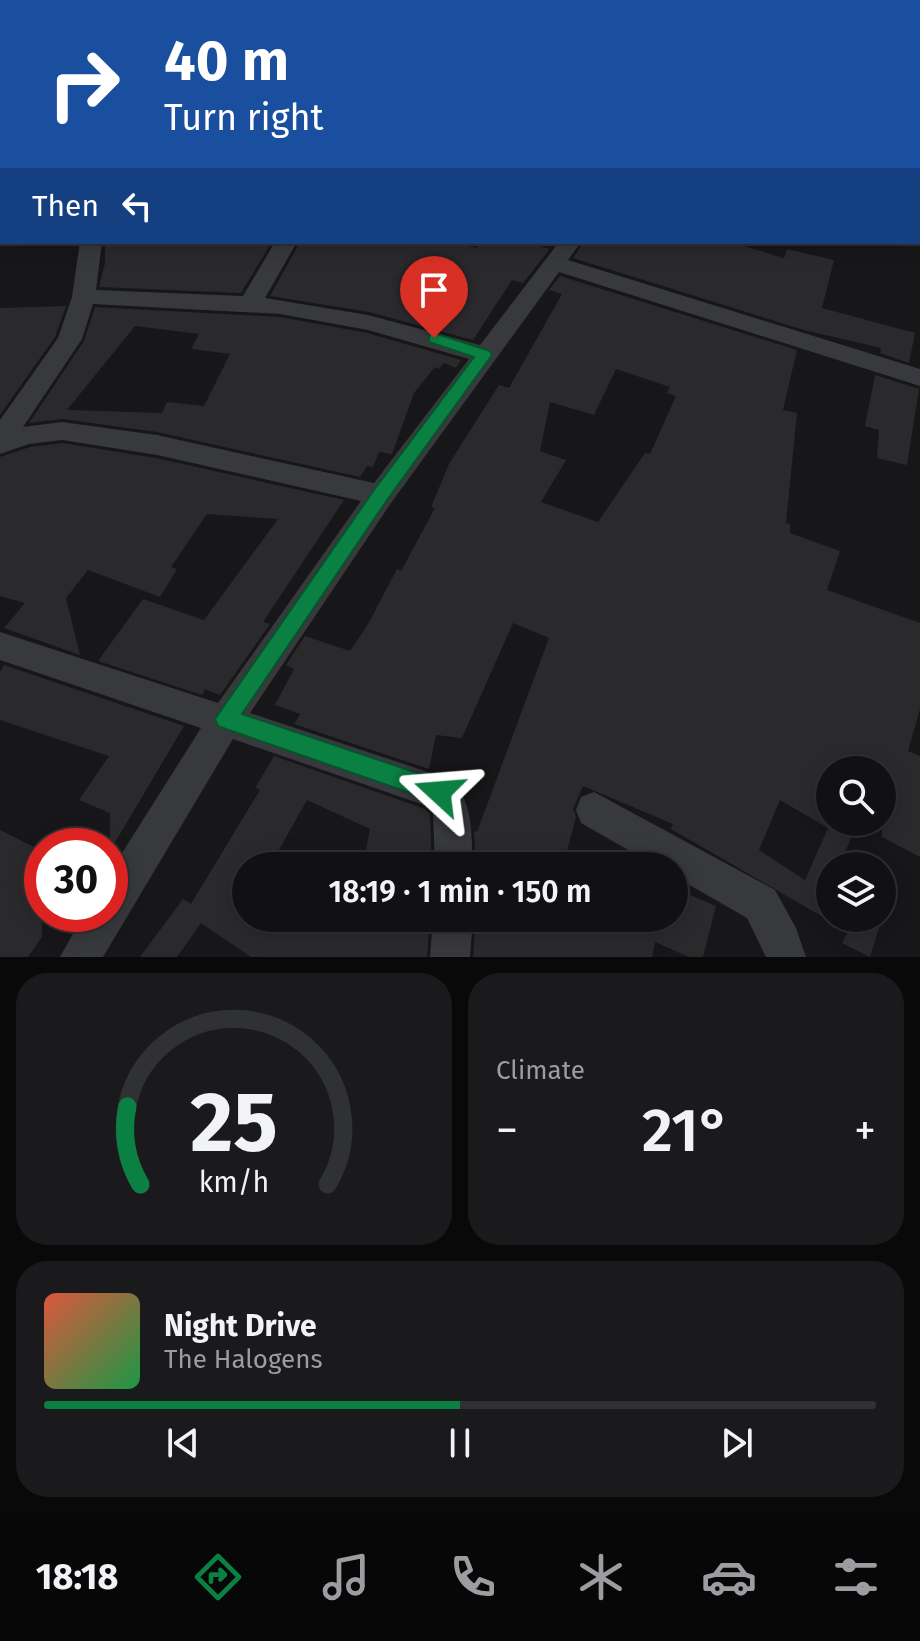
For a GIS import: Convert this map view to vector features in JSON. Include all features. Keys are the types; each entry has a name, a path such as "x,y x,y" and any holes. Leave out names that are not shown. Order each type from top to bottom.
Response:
{"street":[{"path":"0,442 70,339 84,297 91,244"},
{"path":"250,304 285,244"},
{"path":"128,879 226,719 381,495 564,253 920,378"},
{"path":"84,297 250,304 359,320 484,355"},
{"path":"0,442 62,431 157,445 381,495"},
{"path":"0,646 439,792 451,806 453,852"},
{"path":"594,810 761,904 782,942 786,957"},
{"path":"80,957 96,932"},
{"path":"450,957 452,932"}],"building":[{"path":"105,244 271,244 241,293 99,287 105,263"},
{"path":"299,244 460,244 477,248 480,244 531,244 550,249 523,283 512,280 473,340 369,312 270,296"},
{"path":"583,244 737,244 784,258 787,249 834,260 822,308 915,333 909,363 880,353 881,348 804,330 573,258"},
{"path":"560,276 797,350 783,410 797,413 786,523 790,524 790,533 840,551 827,590 920,623 920,709 908,751 920,756 920,857 882,837 896,836 896,756 816,756 816,821 780,800 759,850 805,880 816,855 816,913 671,829 673,824 583,786 573,809 576,817 567,852 475,852 474,831 477,832 549,638 513,623 462,738 436,735 429,769 294,724 300,714 275,705 294,669 286,665 305,636 350,651 397,569 401,571 435,508 431,507 449,464 499,385 509,388 562,294 549,290","holes":["616,369 670,387 667,393 676,396 650,454 645,453 598,522 541,502 566,460 540,451 550,402 594,415"]},
{"path":"66,306 55,337 0,415 0,308"},
{"path":"95,307 280,317 367,333 461,360 456,368 444,363 439,369 435,367 414,393 392,454 379,452 373,467 367,466 360,477 157,432 62,419 29,423 84,341","holes":["135,326 199,334 191,349 230,354 204,406 167,402 162,413 67,410"]},
{"path":"875,375 919,389 907,465 877,458 879,430 865,426"},
{"path":"62,443 156,458 344,500 263,622 270,624 220,695 205,689 202,695 98,661 143,599 204,620 278,519 207,514 171,567 177,569 160,597 88,570 66,598 80,655 4,628 25,603 0,596 0,457 30,447"},
{"path":"4,665 184,726 124,828 110,828 110,813 79,800 109,756 0,720 0,672"},
{"path":"274,756 425,809 430,814 431,852 366,852 370,829 307,800 278,852 232,852 232,932 429,932 427,957 251,957 201,923 177,957 140,957 183,899 191,904 260,790 255,788"},
{"path":"0,830 24,842 24,932 42,932 42,937 28,957 0,957"},
{"path":"824,836 852,836 845,852 817,852"},
{"path":"688,894 716,906 703,957 689,957 655,942 652,957 473,957 475,932 688,932"},
{"path":"848,932 878,932 870,957 842,943"}],"route":[{"path":"434,338 484,355 381,495 226,719 439,792"}]}
